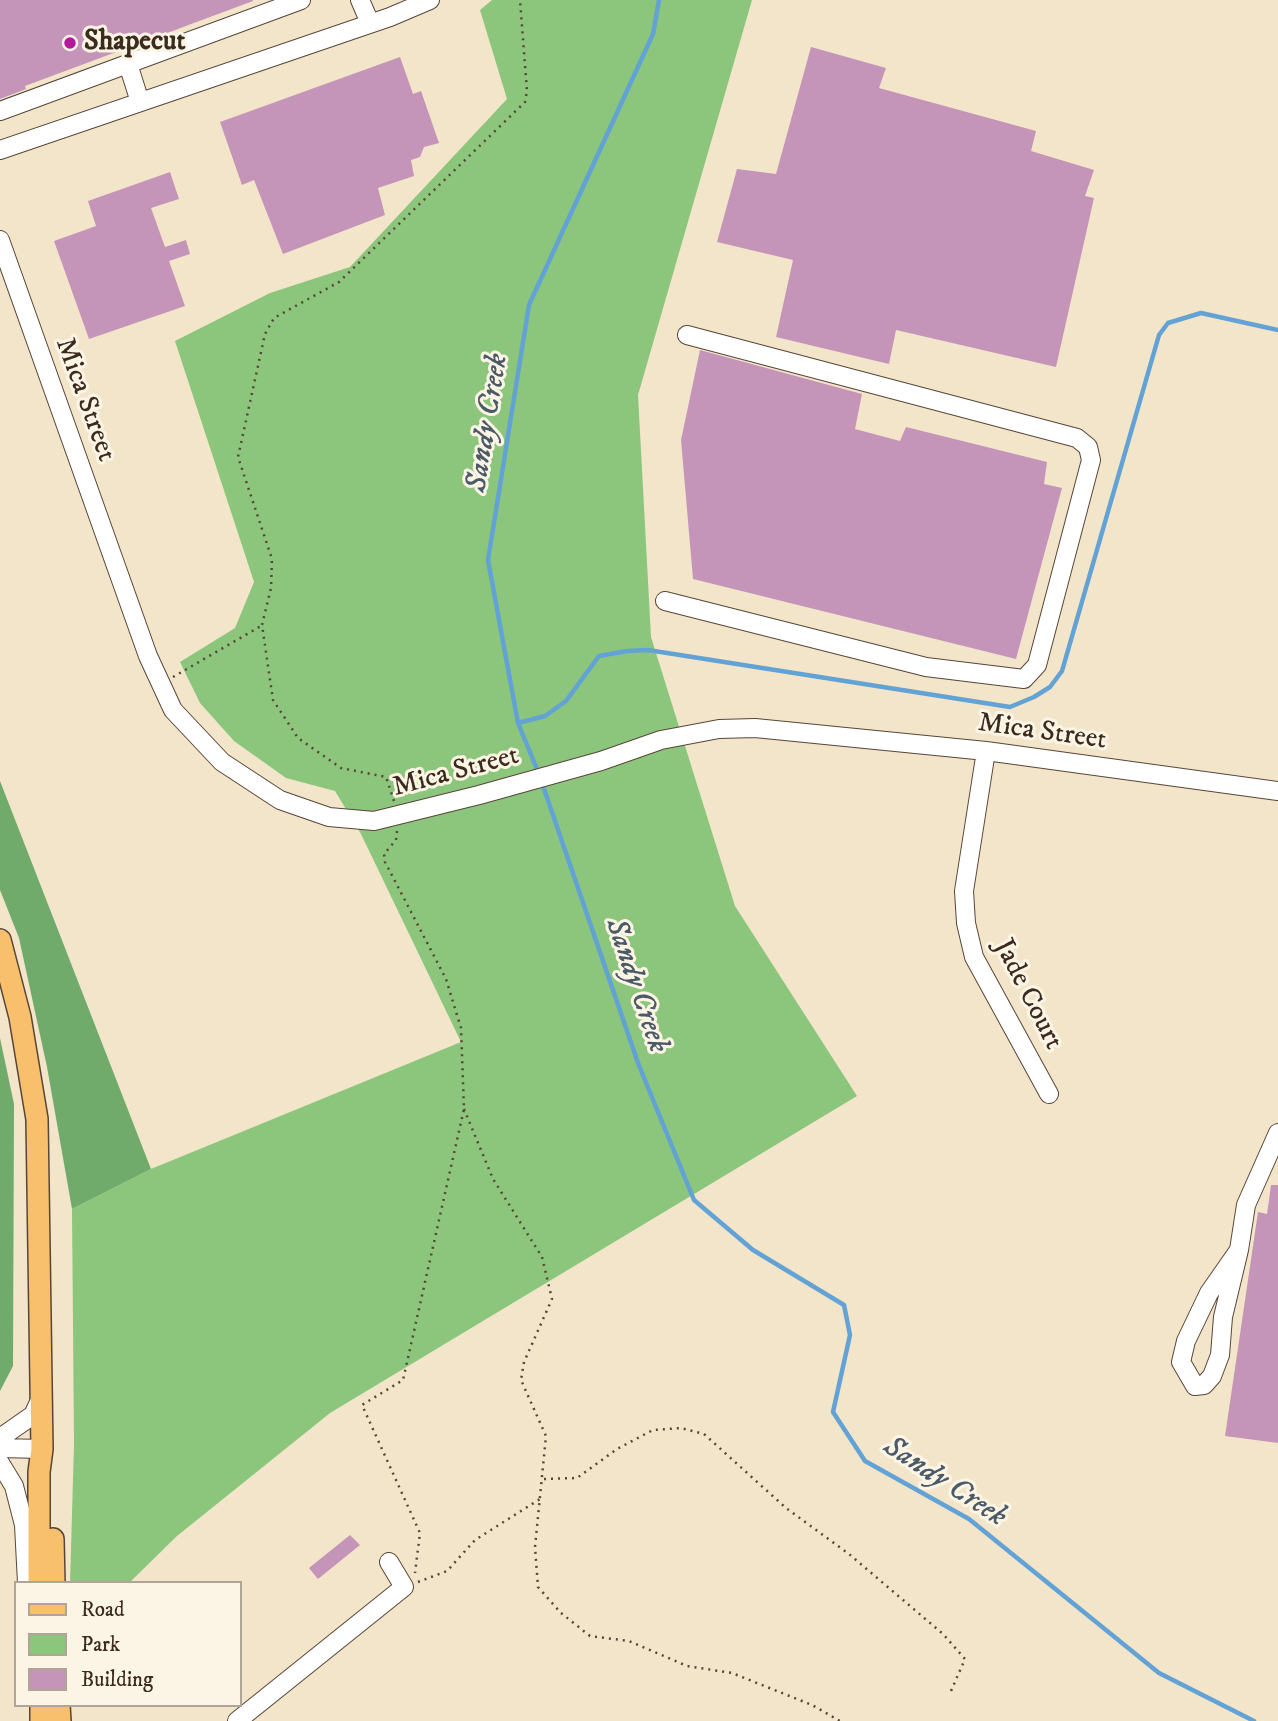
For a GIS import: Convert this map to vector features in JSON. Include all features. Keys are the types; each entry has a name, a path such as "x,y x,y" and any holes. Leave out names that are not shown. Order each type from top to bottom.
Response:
{"main road":[{"path":"0,940 20,1017 37,1119 43,1449 39,1472 39,1581"},
{"path":"43,1449 52,1472 54,1581"}],"street":[{"path":"0,111 301,0"},
{"path":"360,0 370,23"},
{"path":"0,150 430,0"},
{"path":"128,64 140,102"},
{"name":"Mica Street","path":"0,240 148,656 173,710 222,762 281,800 329,817 374,821 601,761 661,740 719,729 768,729 986,751 1278,791"},
{"path":"665,601 926,667 1024,679 1037,666 1091,460 1088,447 1077,438 687,335"},
{"name":"Jade Court","path":"986,751 964,891 966,923 974,957 1049,1094"},
{"path":"1239,1250 1209,1293 1186,1341 1181,1362 1195,1386 1204,1385 1212,1376 1220,1355 1223,1317 1239,1250 1246,1205 1278,1133"},
{"path":"0,1438 33,1415 41,1398"},
{"path":"0,1448 43,1449"},
{"path":"0,1463 14,1486 24,1525 27,1581"},
{"path":"237,1721 404,1587 388,1562"}],"path":[{"path":"520,0 527,91 525,102 339,282 274,317 265,334 238,457 272,559 271,588 262,625 268,683 284,722 298,738 341,768 386,777 393,794 396,840 384,854 385,862 446,979 461,1028 464,1109 403,1380 362,1405 420,1533 414,1584 447,1571 475,1540 540,1499"},
{"path":"161,684 262,625"},
{"path":"464,1109 492,1179 542,1257 552,1299 524,1362 521,1380 546,1436 544,1479 535,1547 538,1587 561,1613 590,1636 629,1641 687,1666 732,1673 812,1705 840,1721"},
{"path":"544,1479 577,1478 617,1449 653,1430 681,1428 704,1434 786,1508 849,1554 943,1634 965,1659 951,1691"}],"green space":[{"path":"492,0 752,0 638,395 651,637 735,906 857,1096 330,1413 177,1536 131,1581 70,1581 74,1444 72,1209 151,1169 461,1042 361,834 335,791 286,778 234,741 200,703 180,662 235,628 254,582 175,341 270,293 350,267 507,99 480,10"},
{"path":"0,781 151,1169 72,1209 47,1067 19,938 0,890"},
{"path":"0,1038 14,1104 13,1366 0,1391"}],"building":[{"name":"Shapecut","path":"0,0 253,1 25,86 26,89 0,99"},
{"path":"811,47 886,68 879,88 1036,131 1031,151 1094,170 1085,196 1094,198 1056,367 896,330 889,364 776,337 793,260 717,242 737,169 776,174"},
{"path":"400,57 413,94 421,91 439,143 424,147 420,157 411,160 414,176 378,188 385,215 283,254 254,180 242,185 220,122"},
{"path":"170,172 179,199 151,208 165,247 186,240 190,254 169,261 185,306 89,339 54,241 96,226 88,201"},
{"path":"700,350 862,394 855,429 900,441 906,427 1047,462 1044,484 1062,488 1016,659 693,579 681,440"},
{"path":"1271,1185 1278,1185 1278,1443 1225,1436 1258,1212 1267,1214"},
{"path":"350,1535 360,1545 318,1579 309,1568"}],"waterway":[{"name":"Sandy Creek","path":"539,774 518,723 488,560 529,305 653,34 659,0"},
{"path":"518,723 545,716 566,701 599,656 627,651 648,650 1010,707 1034,697 1050,687 1062,671 1159,335 1168,323 1201,313 1278,330"},
{"name":"Sandy Creek","path":"542,783 638,1063 694,1200 753,1250 844,1305 850,1335 833,1412 865,1461 969,1519 1159,1673 1254,1721"}],"place":[{"name":"Shapecut","path":"70,43"}]}
